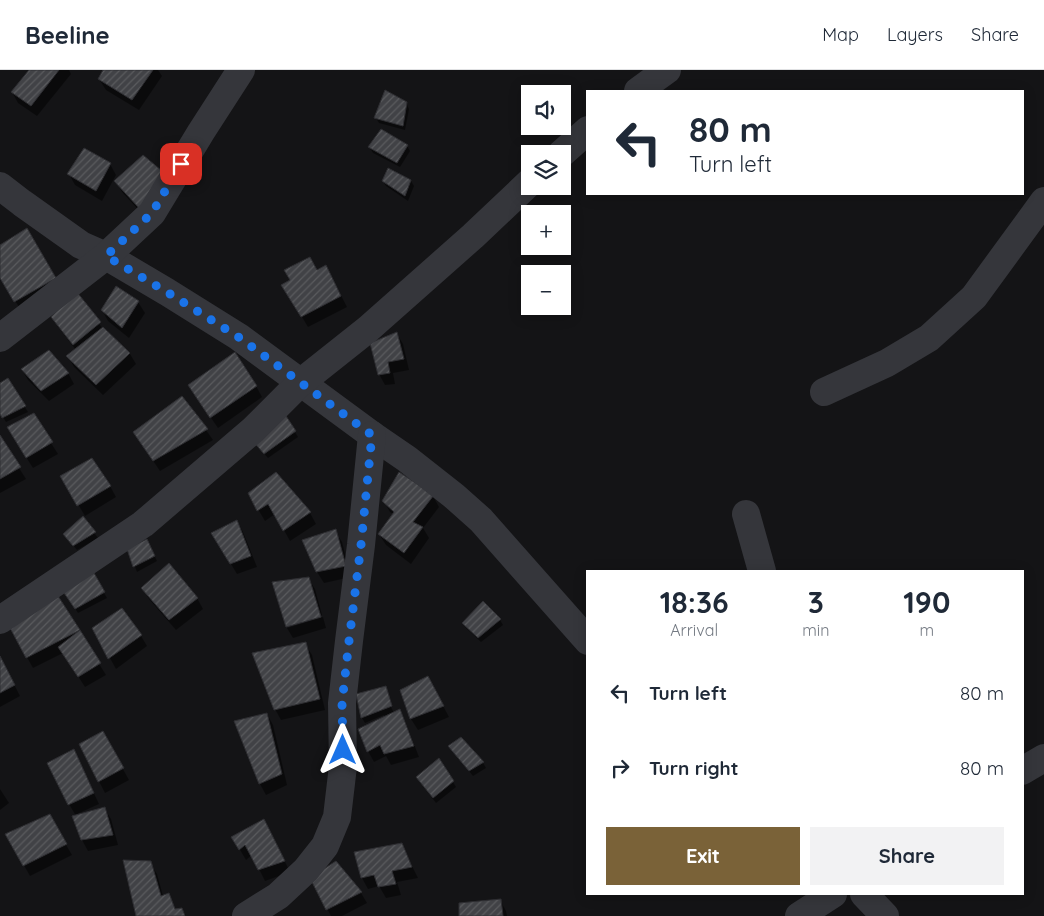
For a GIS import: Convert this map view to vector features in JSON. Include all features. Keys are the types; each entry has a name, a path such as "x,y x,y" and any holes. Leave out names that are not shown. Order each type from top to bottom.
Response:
{"street":[{"path":"0,338 106,256 152,213 241,70"},
{"path":"639,90 667,70"},
{"path":"571,145 586,132"},
{"path":"0,186 81,244 106,256 167,292 240,338 407,459 481,520 586,639"},
{"path":"0,620 143,524 253,430 300,383 368,330 521,191"},
{"path":"824,392 887,363 929,338 974,297 1044,201"},
{"path":"246,916 278,896 306,870 325,846 336,817 343,766 342,703 372,435"},
{"path":"746,514 762,570"},
{"path":"1024,770 1044,758"},
{"path":"865,895 885,916"},
{"path":"799,916 825,896"}],"building":[{"path":"29,70 59,70 31,106 11,92"},
{"path":"103,70 153,70 132,100 98,79"},
{"path":"385,90 407,102 403,126 374,118"},
{"path":"381,129 408,145 397,163 368,147"},
{"path":"84,148 111,163 96,191 67,174"},
{"path":"143,155 168,176 139,208 114,181"},
{"path":"388,168 411,180 405,196 382,181"},
{"path":"27,228 56,278 14,302 0,278 0,245"},
{"path":"310,257 317,270 326,265 341,296 301,317 281,285 290,280 284,270"},
{"path":"116,286 139,301 122,328 101,310"},
{"path":"76,291 101,322 73,345 51,317"},
{"path":"103,327 130,353 96,385 66,356"},
{"path":"397,332 404,359 388,362 390,373 378,375 370,343"},
{"path":"49,350 69,373 41,391 21,369"},
{"path":"235,352 257,386 210,418 188,385"},
{"path":"8,378 26,406 2,418 0,414 0,383"},
{"path":"182,396 208,429 153,461 133,432"},
{"path":"34,413 53,442 26,458 7,427"},
{"path":"286,416 296,431 264,454 252,440"},
{"path":"0,435 21,467 0,479"},
{"path":"92,458 111,486 77,506 60,476"},
{"path":"276,472 311,512 283,531 268,504 257,511 248,493"},
{"path":"399,472 434,495 413,522 423,527 404,553 378,534 394,512 382,501"},
{"path":"83,516 96,532 73,546 63,534"},
{"path":"237,520 251,556 230,564 211,533"},
{"path":"336,529 346,566 316,572 302,540"},
{"path":"147,539 155,556 133,567 127,549"},
{"path":"169,563 198,598 169,620 141,588"},
{"path":"94,573 105,592 75,609 62,590"},
{"path":"309,577 321,617 286,627 272,582"},
{"path":"58,596 80,630 26,658 9,626"},
{"path":"483,601 501,619 478,638 462,623"},
{"path":"122,608 142,635 108,659 92,628"},
{"path":"80,630 101,663 78,677 58,647"},
{"path":"306,642 320,699 274,710 252,653"},
{"path":"0,656 15,685 0,693"},
{"path":"428,676 444,706 410,719 400,690"},
{"path":"386,686 392,706 361,718 356,694"},
{"path":"400,709 414,746 384,754 380,745 367,752 358,729"},
{"path":"267,713 282,774 259,784 234,721"},
{"path":"103,731 124,768 98,782 79,744"},
{"path":"461,737 484,762 469,771 448,746"},
{"path":"74,749 94,793 68,805 47,763"},
{"path":"439,758 454,781 433,798 416,777"},
{"path":"105,807 113,835 81,840 72,816"},
{"path":"50,814 67,844 23,866 5,834"},
{"path":"264,819 285,861 258,870 245,845 239,850 231,837"},
{"path":"402,843 412,867 392,871 396,884 378,887 374,875 361,878 354,852"},
{"path":"123,860 151,861 161,896 169,893 175,909 182,908 185,916 136,916"},
{"path":"336,861 362,892 326,910 310,878"},
{"path":"501,899 503,916 459,916 459,903"}],"route":[{"path":"181,164 152,213 106,256 240,338 372,435 342,703 343,750"}]}
